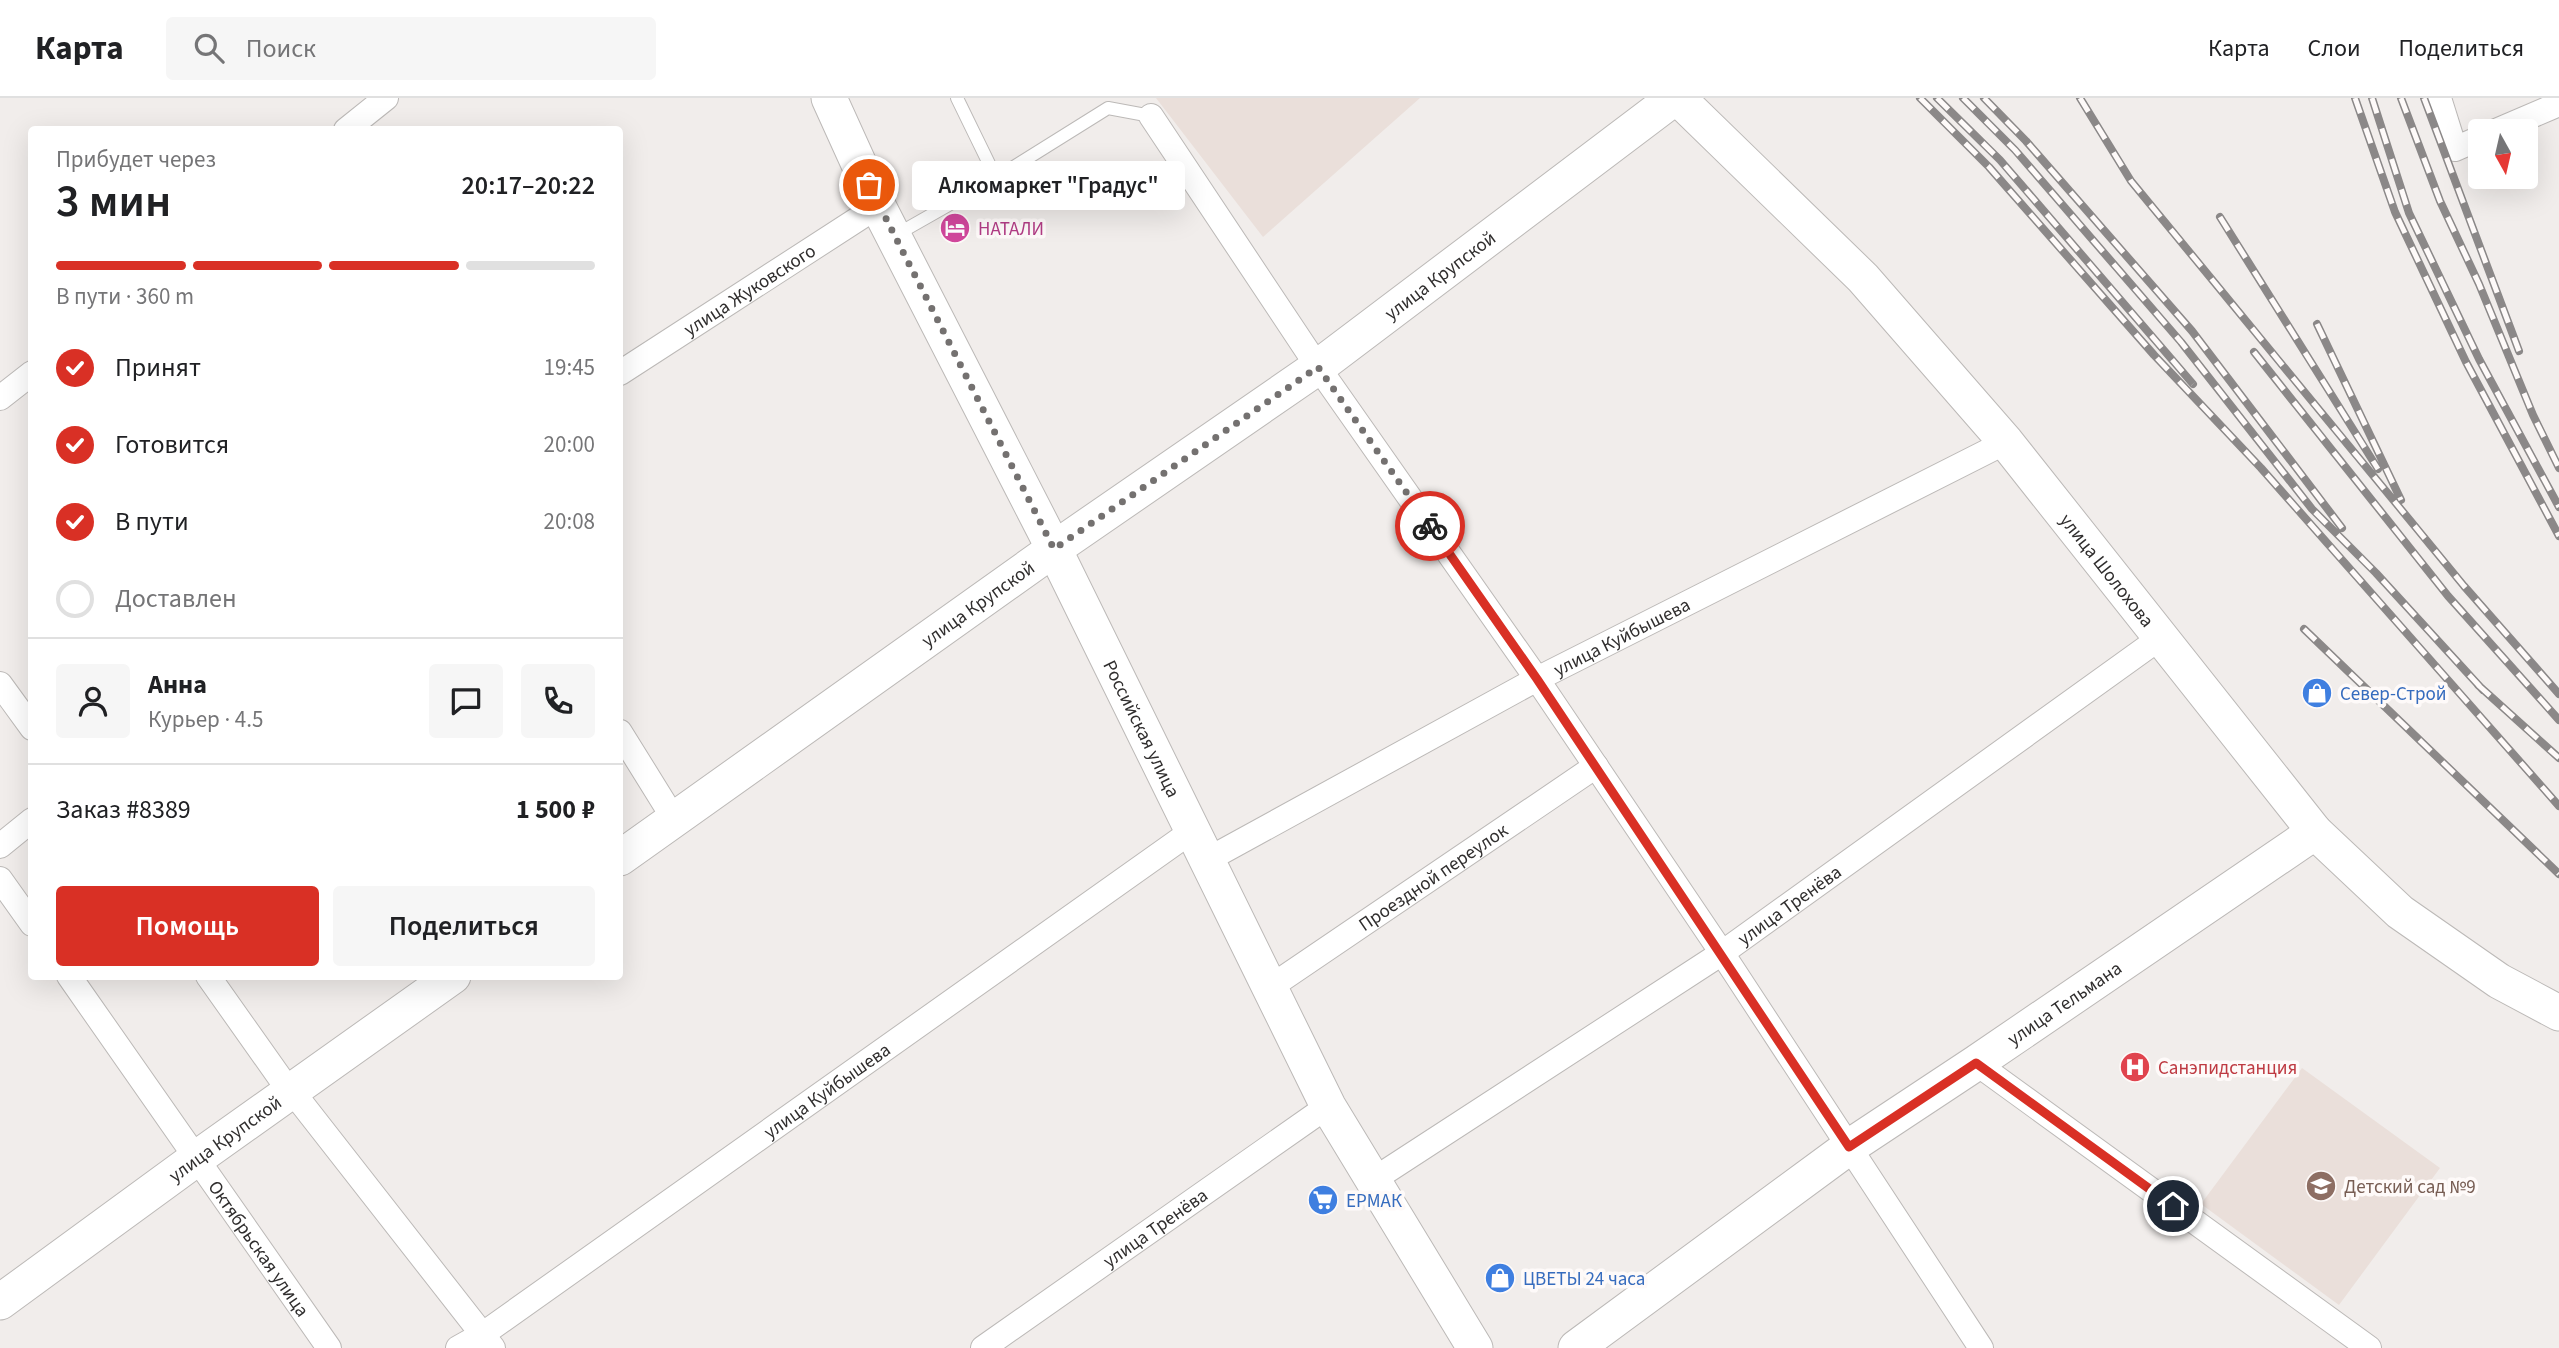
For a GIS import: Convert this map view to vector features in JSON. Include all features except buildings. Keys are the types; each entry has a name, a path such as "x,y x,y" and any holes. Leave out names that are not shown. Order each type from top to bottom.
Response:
{"street":[{"path":"351,126 386,98"},
{"name":"Российская улица","path":"829,98 886,221 1054,549 1328,1106 1475,1348"},
{"name":"улица Крупской","path":"623,856 1054,549 1318,367 1676,98"},
{"name":"улица Шолохова","path":"1676,98 1863,278 2006,442 2315,832 2400,912 2499,981 2559,1013"},
{"path":"2439,98 2455,149 2468,143"},
{"path":"2524,119 2559,104"},
{"path":"1151,116 1318,367 1596,766 1982,1348"},
{"name":"улица Жуковского","path":"623,371 886,221"},
{"path":"0,398 28,376"},
{"name":"улица Куйбышева","path":"458,1348 488,1341 1200,846 2006,442"},
{"name":"улица Тренёва","path":"1373,1180 1722,953 2160,638"},
{"path":"0,684 28,722"},
{"path":"623,737 674,819"},
{"name":"Проездной переулок","path":"1269,988 1596,766"},
{"path":"0,846 28,823"},
{"name":"улица Тельмана","path":"1576,1348 1849,1147 2315,832"},
{"path":"0,879 28,918"},
{"name":"Октябрьская улица","path":"72,980 329,1348"},
{"path":"211,980 291,1091 488,1341"},
{"name":"улица Крупской","path":"0,1302 447,980"},
{"path":"1976,1063 2370,1348"},
{"name":"улица Тренёва","path":"983,1348 1328,1106"}],"lane":[{"path":"957,98 996,178"},
{"path":"886,221 996,178 1108,103 1151,116"}],"shaded area":[{"path":"1156,98 1420,98 1263,237"},
{"name":"Детский сад №9","path":"2302,1068 2440,1168 2339,1305 2201,1204"}],"railway":[{"path":"1920,98 1989,167 2154,355 2261,468 2559,806"},
{"path":"1937,98 2000,160 2193,384"},
{"path":"1963,98 2015,150 2181,342 2312,509 2376,573 2483,690"},
{"path":"1984,98 2026,141 2192,331 2342,528"},
{"path":"2080,98 2131,181 2464,586 2559,694"},
{"path":"2355,98 2395,212 2466,362 2559,536"},
{"path":"2372,98 2409,213 2479,359 2559,507"},
{"path":"2401,98 2440,201 2479,284 2533,415 2559,468"},
{"path":"2424,98 2519,351"},
{"path":"2220,217 2378,469"},
{"path":"2317,324 2401,500"},
{"path":"2254,352 2448,596 2559,720"},
{"path":"2304,629 2559,874"},
{"path":"2478,685 2559,758"}],"way so far":[{"path":"869,185 1054,549 1318,367 1430,526"}],"place":[{"name":"Алкомаркет \"Градус\"","path":"869,185"},
{"name":"НАТАЛИ","path":"955,228"},
{"name":"Север-Строй","path":"2317,693"},
{"name":"Санэпидстанция","path":"2135,1067"},
{"name":"Детский сад №9","path":"2321,1186"},
{"name":"ЕРМАК","path":"1323,1200"},
{"name":"ЦВЕТЫ 24 часа","path":"1500,1278"}],"route":[{"path":"1430,526 1722,953 1849,1147 1976,1063 2173,1206"}]}
